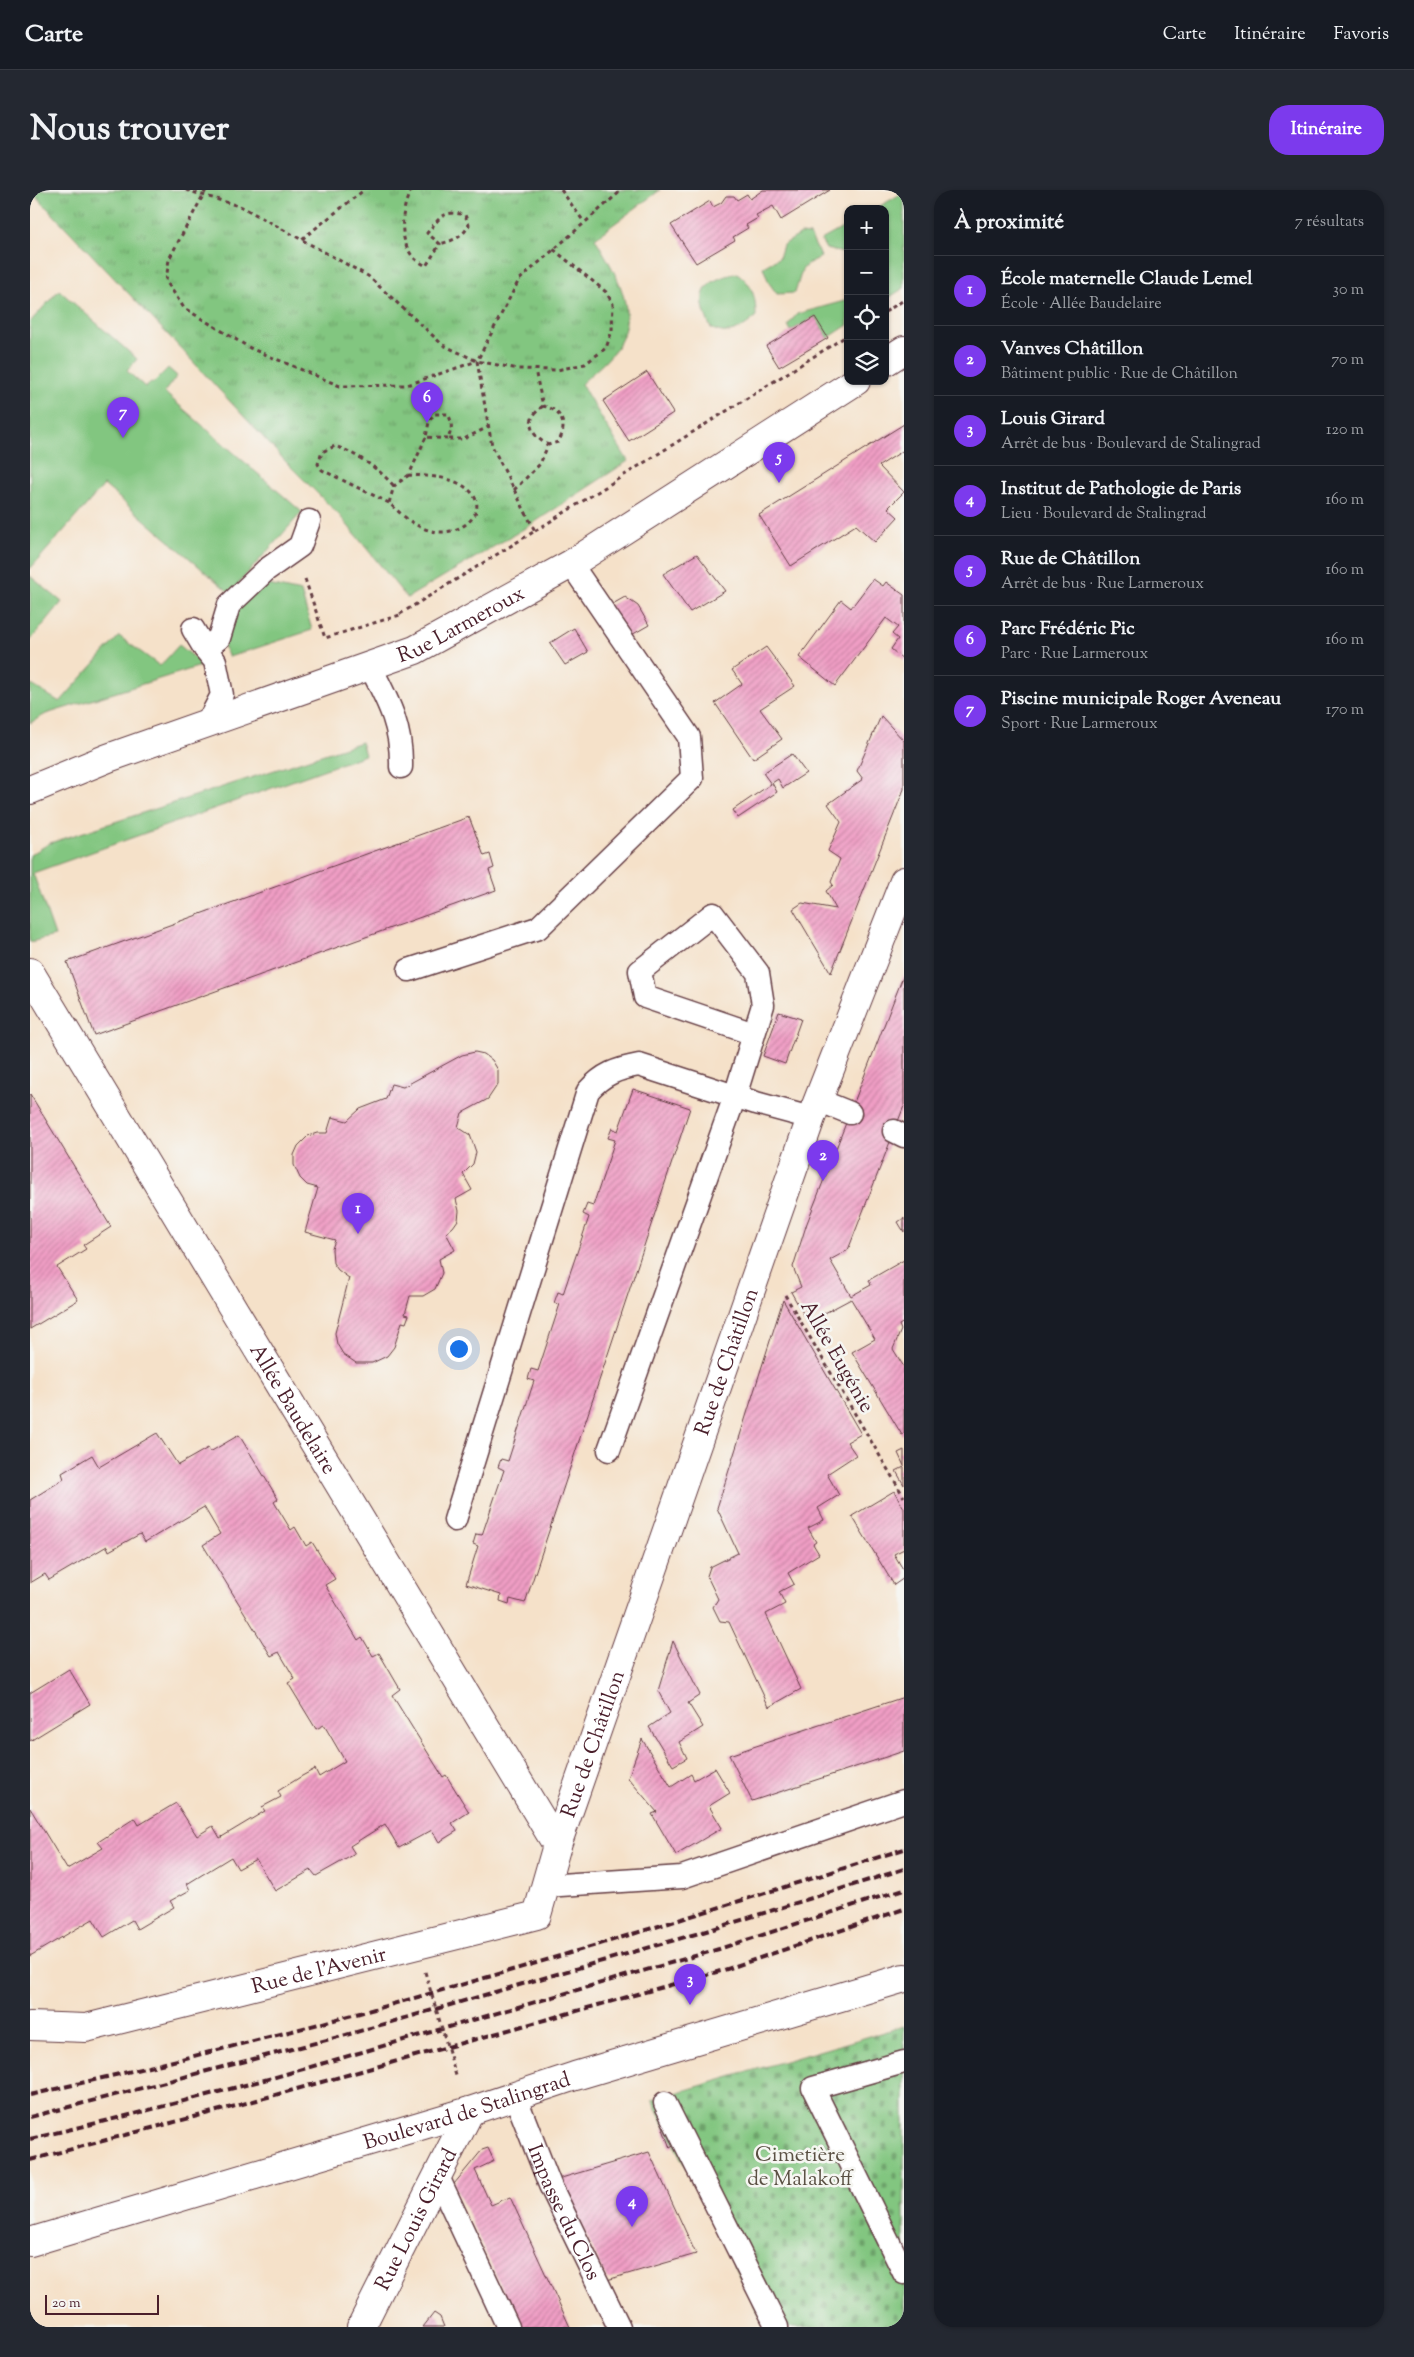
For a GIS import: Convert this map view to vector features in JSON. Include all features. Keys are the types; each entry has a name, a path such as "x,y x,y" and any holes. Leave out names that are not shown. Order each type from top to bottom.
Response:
{"street":[{"path":"889,359 904,350"},
{"name":"Rue Larmeroux","path":"30,790 108,758 415,650 571,564 850,385"},
{"name":"Rue de Châtillon","path":"557,1845 814,1109 904,881"},
{"name":"Allée Baudelaire","path":"30,972 557,1845"},
{"name":"Rue de l'Avenir","path":"30,2026 86,2028 537,1915 557,1845"},
{"name":"Boulevard de Stalingrad","path":"30,2242 470,2111 576,2076 904,1978"},
{"name":"Rue Louis Girard","path":"361,2327 470,2111"}],"lane":[{"path":"204,649 219,638 229,605 266,570 300,546 309,521"},
{"path":"409,970 538,928 692,778 689,737 571,564"},
{"path":"193,628 204,649 215,661 222,695 207,724"},
{"path":"370,666 393,711 402,744 401,767"},
{"path":"609,1450 736,1096 763,1005 758,973 713,914 640,971 646,997 754,1034"},
{"path":"455,1520 588,1090 601,1077 622,1068 639,1065 736,1096 850,1113"},
{"path":"545,1886 682,1878 904,1801"},
{"path":"904,2062 813,2088 904,2273"},
{"name":"Impasse du Clos","path":"515,2096 550,2185 619,2327"},
{"path":"665,2103 778,2327"},
{"path":"438,2177 508,2327"}],"path":[{"path":"186,190 242,207 368,276 443,345 477,361 518,369 557,370 586,364 606,348 612,331 613,304 606,292 553,249"},
{"path":"206,190 169,259 166,281 184,308 250,348 340,386 407,385 477,361"},
{"path":"302,239 364,190"},
{"path":"411,190 402,222 406,242 413,258 426,266 440,244 458,238 464,233 469,225 465,215 453,212 444,215 427,233 440,244"},
{"path":"562,190 584,222"},
{"path":"536,531 492,446 477,361 519,280 622,190"},
{"path":"889,309 904,300"},
{"path":"308,582 325,638 400,614 844,338"},
{"path":"536,370 543,406"},
{"path":"543,406 552,408 557,413 562,419 564,427 558,442 548,445 537,439 531,430 531,420 537,410 543,406"},
{"path":"389,503 394,486 409,475 426,437 431,416 440,413 448,414 452,426 448,439"},
{"path":"426,437 464,439 488,427"},
{"path":"514,490 540,464 548,445"},
{"path":"394,486 382,473 342,449 334,446 322,452 318,464 322,470 389,503 417,525 435,531 448,532 458,530 467,525 472,519 476,511 476,504 474,496 468,489 448,480 409,475"},
{"path":"400,614 415,650"},
{"name":"Allée Eugénie","path":"762,1256 904,1498"},
{"path":"425,1972 457,2080"}],"green space":[{"path":"30,190 660,190 595,238 615,273 620,286 626,311 626,325 619,345 604,363 581,384 628,461 532,524 407,598 340,516 289,465"},
{"path":"904,192 904,288 889,297 889,205 882,205"},
{"path":"844,227 844,253 826,249 821,240"},
{"path":"801,234 810,235 821,257 807,264 802,270 795,293 777,294 769,283 763,267 779,258 783,245"},
{"path":"737,273 750,287 755,304 756,317 735,331 717,331 711,328 703,307 704,291 716,280"},
{"path":"59,290 137,359 127,371 145,387 151,382 153,383 168,368 177,376 164,392 302,512 230,593 104,485 30,569 30,322"},
{"path":"844,301 844,328 828,338 815,317 791,331 788,325 797,314"},
{"path":"30,576 62,602 30,641"},
{"path":"264,584 301,592 312,630 229,657 223,646 232,610"},
{"path":"119,636 160,666 179,645 204,665 46,714 30,723 30,684 60,702"},
{"path":"361,742 365,755 33,873 55,936 30,942 30,855 50,843"},
{"name":"Cimetière de Malakoff","path":"904,2026 904,2327 765,2327 652,2100"}],"building":[{"path":"763,190 830,190 781,220 773,206 756,215 758,218 746,225 748,228 733,237 735,240 696,263 671,225 710,201 713,207 721,203 726,196 734,196 737,200 747,194 750,199"},
{"path":"815,317 828,338 779,367 766,346"},
{"path":"647,372 673,413 629,441 603,401"},
{"path":"904,424 904,450 879,466 904,492 888,508 898,517 875,542 856,525 791,566 759,515"},
{"path":"697,554 725,591 690,612 663,574"},
{"path":"873,579 883,586 886,582 904,595 904,660 891,649 898,639 892,634 898,627 886,618 835,686 799,657 841,600 851,608"},
{"path":"625,597 638,606 649,625 628,637 609,606"},
{"path":"574,628 588,652 565,665 550,643"},
{"path":"766,647 795,686 760,709 782,739 753,759 715,703 742,684 732,670"},
{"path":"881,716 904,741 904,789 831,973 793,909 802,903 836,909 826,891 833,885 831,882 840,859 828,851 841,822 828,804 863,779 857,771"},
{"path":"792,754 806,773 783,788 778,779 772,783 777,792 738,818 733,810 771,784 763,773"},
{"path":"469,817 484,856 490,854 494,868 489,870 496,890 94,1035 67,962"},
{"path":"904,974 904,1106 848,1250 830,1260 851,1296 871,1285 869,1280 904,1260 904,1322 899,1325 901,1330 893,1349 904,1367 904,1434 902,1435 852,1352 875,1339 851,1299 808,1322 791,1292 801,1287 793,1267 807,1223"},
{"path":"779,1012 801,1019 785,1064 763,1056"},
{"path":"475,1052 484,1054 492,1060 498,1070 498,1084 488,1099 462,1113 458,1127 470,1135 476,1152 473,1164 463,1174 472,1190 456,1199 459,1211 458,1220 446,1233 455,1250 439,1259 442,1273 435,1289 423,1296 410,1296 405,1314 409,1315 406,1323 402,1322 394,1347 387,1356 372,1363 356,1363 343,1354 337,1344 335,1333 349,1278 338,1270 333,1263 332,1249 335,1240 305,1232 318,1188 307,1185 300,1178 294,1165 294,1155 298,1146 308,1136 317,1133 327,1133 332,1117 347,1121 360,1109 386,1099 391,1084 403,1087 462,1055"},
{"path":"633,1089 690,1108 525,1603 510,1599 509,1604 500,1601 501,1595 466,1584 478,1546 473,1544 476,1534 482,1535 504,1470 498,1467 501,1459 508,1461 534,1381 528,1379 531,1369 538,1371 560,1304 554,1303 558,1292 563,1294 589,1217 583,1214 587,1204 593,1206 615,1140 608,1138 612,1128 618,1131"},
{"path":"30,1094 111,1227 83,1245 86,1249 57,1267 78,1300 30,1329"},
{"path":"904,1218 904,1232 898,1222"},
{"path":"783,1300 861,1434 847,1442 856,1455 827,1474 839,1495 818,1508 824,1520 808,1528 816,1542 813,1544 819,1554 788,1573 794,1584 779,1592 785,1604 766,1614 801,1689 769,1707 729,1622 720,1621 713,1607 718,1599 707,1576 710,1567 738,1553 717,1508"},
{"path":"157,1433 178,1465 208,1448 210,1452 239,1435 278,1499 274,1502 291,1530 295,1527 306,1546 312,1542 335,1579 325,1585 358,1640 362,1637 373,1656 379,1653 400,1689 392,1695 443,1777 446,1775 469,1812 452,1823 457,1831 439,1842 432,1830 399,1848 385,1824 350,1846 355,1854 316,1876 311,1870 275,1891 256,1859 238,1869 231,1857 187,1884 190,1890 170,1901 174,1907 137,1929 132,1920 104,1937 93,1919 30,1956 30,1808 67,1869 103,1848 98,1842 135,1818 139,1825 176,1803 197,1836 213,1826 220,1838 265,1811 262,1807 281,1797 278,1791 302,1776 315,1769 319,1777 345,1761 324,1725 316,1729 288,1683 295,1679 279,1652 271,1656 203,1545 220,1534 204,1507 145,1542 140,1534 109,1551 107,1546 49,1580 45,1574 30,1583 30,1500 64,1479 62,1473 92,1455 99,1467"},
{"path":"904,1450 904,1466 898,1453"},
{"path":"904,1467 904,1485 896,1471"},
{"path":"894,1491 904,1508 904,1549 894,1554 904,1571 904,1578 894,1585 852,1516"},
{"path":"673,1641 700,1695 688,1703 703,1727 679,1742 687,1758 673,1766 649,1727 670,1713 658,1691"},
{"path":"69,1669 90,1704 30,1741 30,1693"},
{"path":"904,1697 904,1751 752,1801 729,1755"},
{"path":"642,1739 671,1787 691,1774 694,1780 715,1768 730,1793 709,1806 722,1828 676,1855 652,1814 657,1812 628,1778"},
{"path":"665,2127 675,2145 670,2148 663,2129"},
{"path":"488,2148 494,2161 475,2170 491,2205 510,2197 570,2327 520,2327 454,2184 482,2150"},
{"path":"649,2152 696,2254 607,2280 563,2185 562,2187 558,2179"},
{"path":"434,2313 440,2317 444,2327 423,2327"}],"railway":[{"path":"30,2095 146,2068 423,1996 664,1924 904,1849"},
{"path":"30,2117 346,2035 713,1929 904,1869"},
{"path":"30,2139 272,2078 719,1949 904,1889"},
{"path":"30,2160 232,2107 724,1970 904,1909"}],"place":[{"name":"Parc Frédéric Pic","path":"427,423"},
{"name":"Piscine municipale Roger Aveneau","path":"123,438"},
{"name":"Rue de Châtillon","path":"779,483"},
{"name":"Vanves Châtillon","path":"823,1181"},
{"name":"École maternelle Claude Lemel","path":"358,1234"},
{"name":"Louis Girard","path":"690,2005"},
{"name":"Institut de Pathologie de Paris","path":"632,2227"}]}
